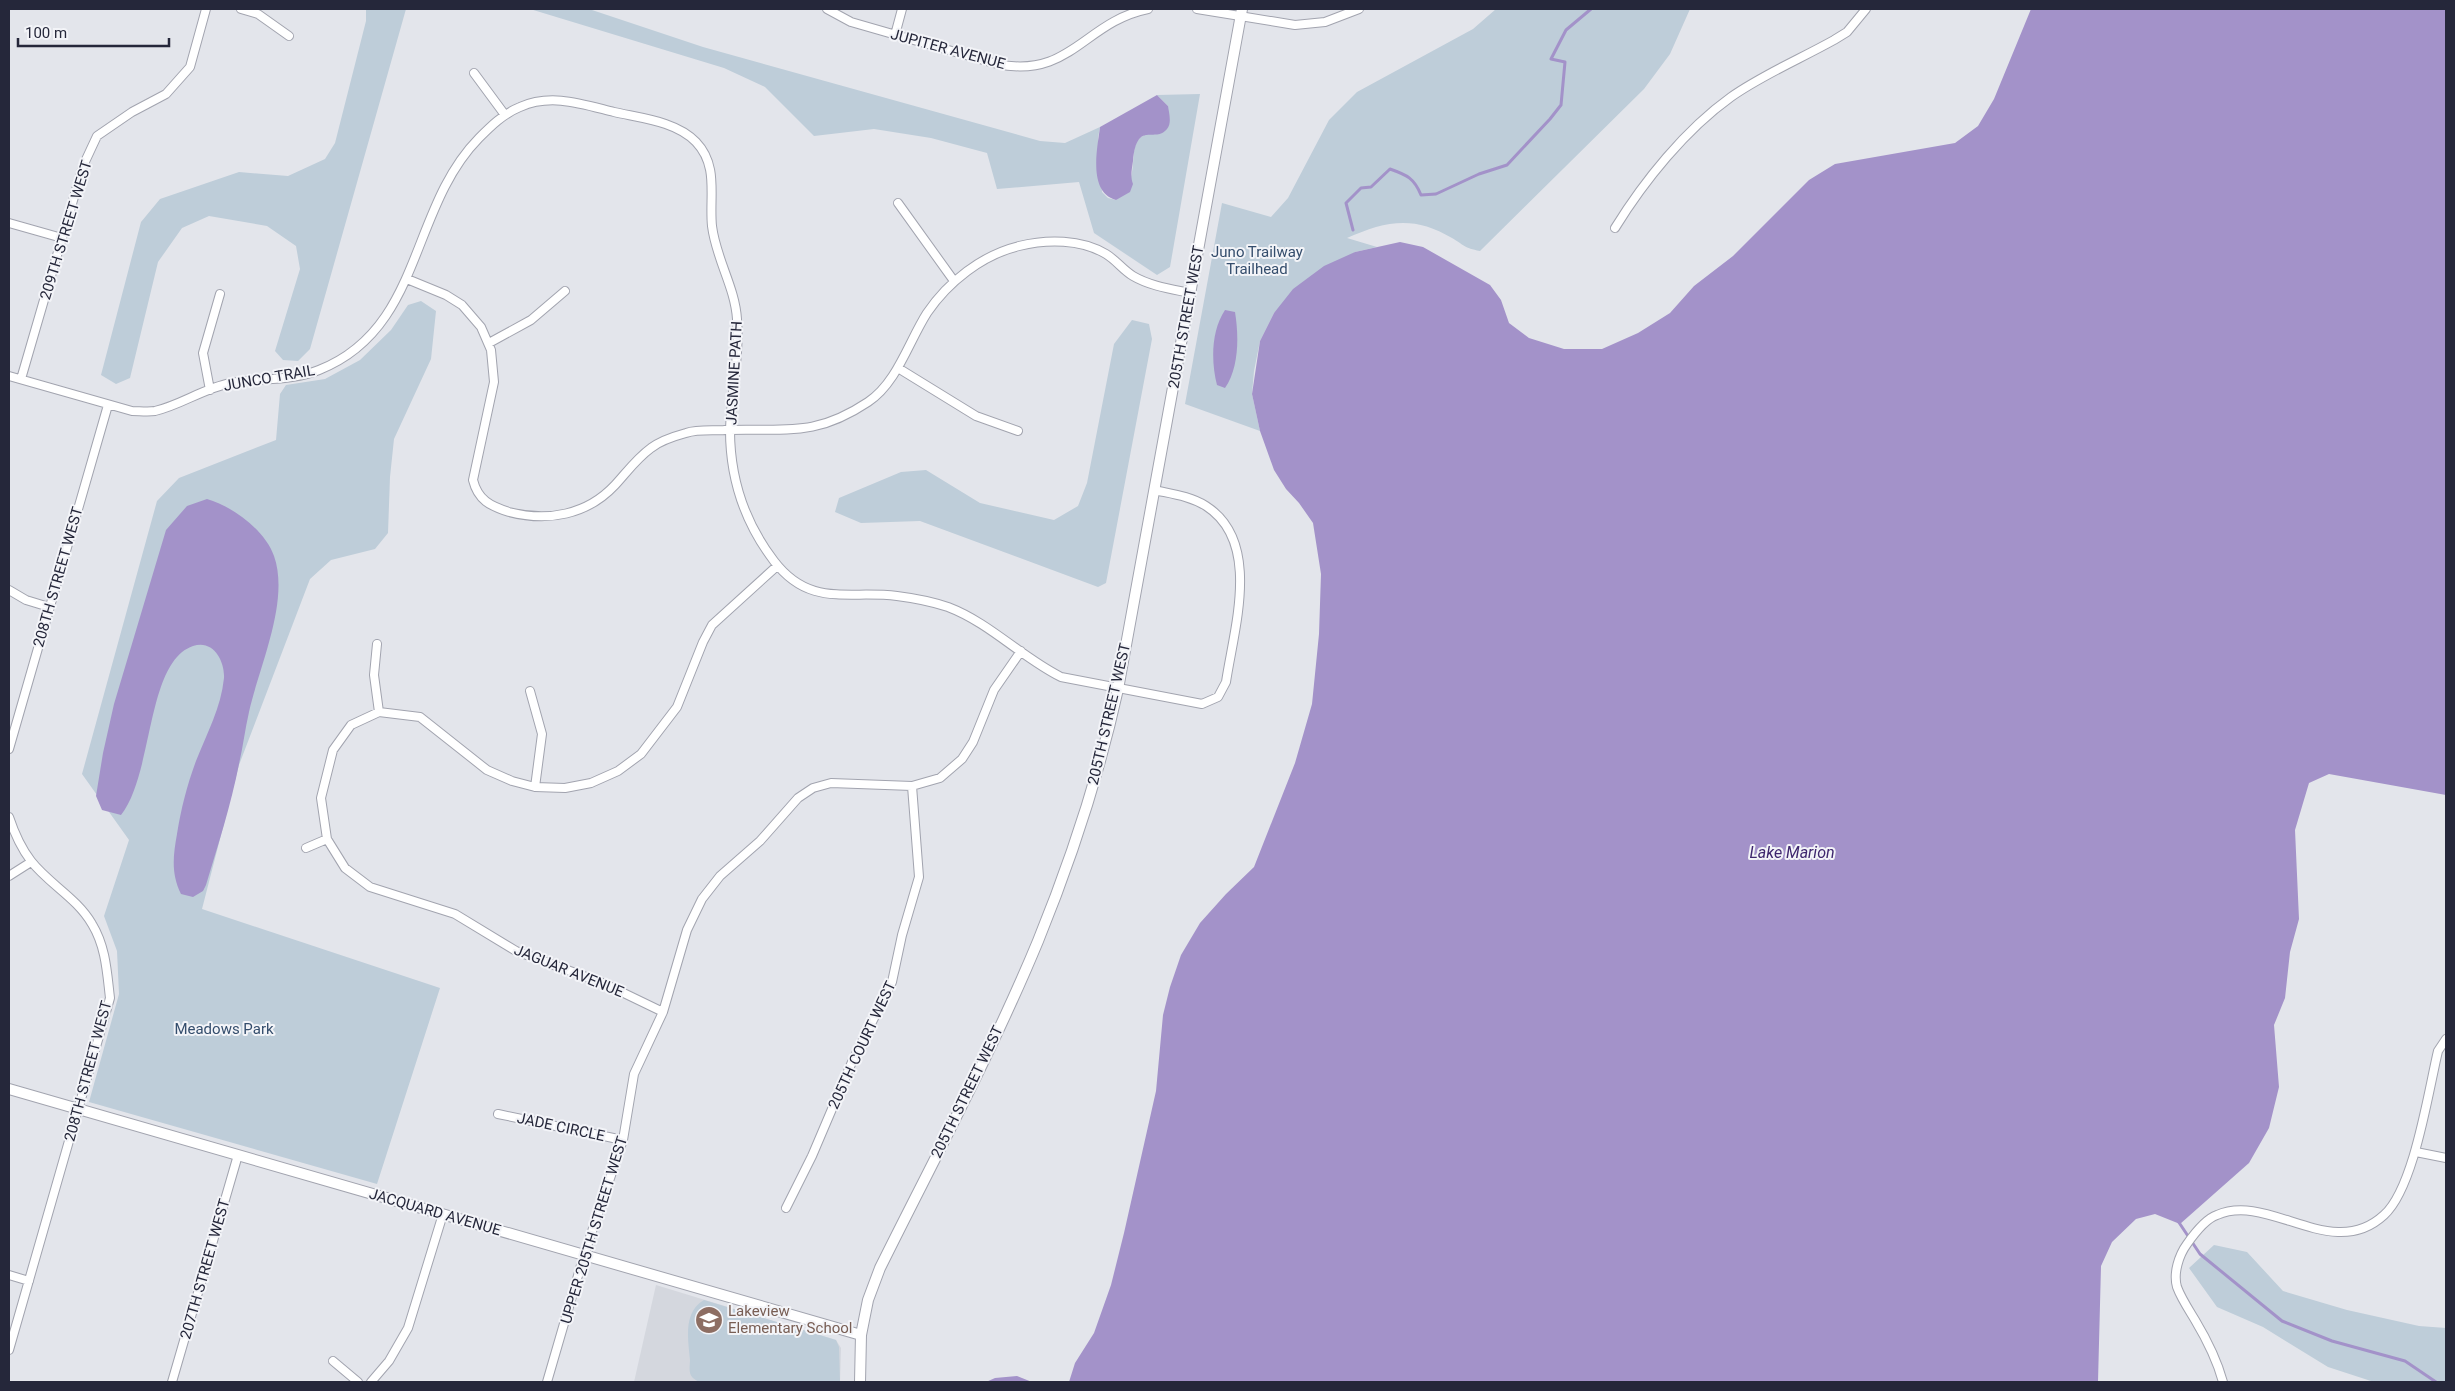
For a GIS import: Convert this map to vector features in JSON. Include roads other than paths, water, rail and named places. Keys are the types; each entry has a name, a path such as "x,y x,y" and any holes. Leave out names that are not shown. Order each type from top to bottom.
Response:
{"street":[{"name":"209TH STREET WEST","path":"21,379 83,166 97,136 132,112 166,94 190,67 206,9"},
{"path":"241,9 258,14 289,36"},
{"name":"JUPITER AVENUE","path":"828,9 851,22 997,64 1017,67 1036,66 1053,61 1070,53 1108,24 1134,10 1148,9"},
{"path":"895,35 902,9"},
{"path":"1197,9 1241,12 1296,25 1325,22 1359,9"},
{"path":"1615,228 1642,187 1713,111 1751,84 1847,32 1866,9"},
{"name":"205TH STREET WEST","path":"860,1382 861,1334 868,1300 880,1268 995,1036 1038,942 1068,863 1103,750 1118,689 1241,12"},
{"path":"474,72 504,115"},
{"name":"JASMINE PATH","path":"407,279 447,180 472,145 504,115 529,103 565,100 674,127 688,134 700,146 711,168 713,232 737,314 737,339 730,430 733,467 742,504 758,538 778,566 798,584 824,595 897,596 945,606 981,623 1045,669 1061,677 1202,704 1218,697 1226,682 1242,578 1236,544 1224,523 1206,506 1186,497 1154,490"},
{"path":"898,203 954,282"},
{"path":"9,223 62,238"},
{"path":"407,279 446,295 462,305 475,318 489,343 493,356 494,382 473,480 481,498 497,508 537,517 569,513 603,496 629,467 653,446 688,432 730,430 795,431 832,423 870,400 898,368 927,313 954,282 978,264 996,254 1018,246 1059,242 1092,247 1107,254 1132,276 1147,283 1190,293"},
{"name":"JUNCO TRAIL","path":"9,376 132,411 153,412 227,383 309,374 337,362 362,344 383,322 407,279"},
{"path":"489,343 531,320 565,291"},
{"path":"210,390 203,353 220,294"},
{"path":"898,368 976,416 1018,431"},
{"name":"208TH STREET WEST","path":"9,749 108,405"},
{"path":"377,644 374,675 379,712 420,717 487,770 512,781 535,787 565,788 592,783 618,771 641,754 677,707 702,642 712,625 778,566"},
{"path":"9,590 26,600 49,607"},
{"name":"UPPER 205TH STREET WEST","path":"547,1382 584,1255 624,1140 634,1074 663,1012 687,930 702,899 720,876 760,841 798,798 813,788 831,783 912,786 940,778 962,759 973,742 994,690 1020,651"},
{"path":"530,691 542,734 535,787"},
{"name":"JAGUAR AVENUE","path":"379,712 352,725 333,750 320,798 327,839 345,868 370,887 455,914 516,951 605,984 663,1012"},
{"name":"205TH COURT WEST","path":"786,1208 812,1156 852,1062 892,982 902,934 919,877 912,786"},
{"name":"208TH STREET WEST","path":"9,817 16,838 31,862 75,901 93,925 106,960 110,998 9,1350"},
{"path":"306,848 327,839"},
{"path":"9,876 31,862"},
{"path":"2223,1382 2207,1339 2177,1286 2179,1255 2195,1233 2216,1215 2235,1210 2266,1213 2322,1232 2341,1232 2362,1228 2384,1216 2399,1197 2416,1152 2438,1052 2446,1038"},
{"name":"JACQUARD AVENUE","path":"9,1089 861,1334"},
{"name":"JADE CIRCLE","path":"498,1114 624,1140"},
{"path":"2416,1152 2446,1158"},
{"name":"207TH STREET WEST","path":"172,1382 238,1155"},
{"path":"372,1382 389,1361 408,1328 443,1214"},
{"path":"9,1275 29,1281"},
{"path":"333,1361 358,1382"}],"water":[{"name":"Lake Marion","path":"2031,9 2446,9 2446,795 2329,774 2309,783 2295,830 2299,919 2290,952 2285,998 2274,1025 2279,1087 2269,1128 2249,1163 2180,1224 2155,1214 2136,1219 2112,1242 2101,1266 2098,1382 1069,1382 1075,1363 1094,1333 1111,1285 1156,1091 1163,1015 1181,955 1200,923 1254,867 1295,763 1312,704 1319,634 1321,574 1313,523 1286,489 1274,470 1260,431 1252,394 1260,341 1274,313 1293,289 1324,266 1355,252 1400,242 1423,247 1490,285 1501,300 1509,323 1529,338 1564,349 1602,349 1638,333 1670,313 1694,286 1733,256 1809,180 1835,164 1955,143 1978,126 1994,99"},
{"path":"1157,95 1168,106 1169,127 1162,133 1142,136 1138,140 1132,170 1133,184 1130,192 1116,200 1107,196 1101,188 1098,179 1096,158 1100,127"},
{"path":"1225,310 1235,312 1237,352 1230,380 1225,388 1217,385 1213,357 1217,327"},
{"path":"207,499 227,507 247,520 270,546 278,574 278,593 276,613 249,712 236,779 224,825 206,885 203,891 193,897 181,894 174,872 174,857 182,806 187,788 220,700 224,671 220,659 212,649 200,645 193,646 178,656 167,673 158,695 140,773 132,796 121,815 102,810 96,796 114,704 166,530 187,506"},
{"path":"1017,1376 1032,1382 986,1382 995,1378"}],"waterway":[{"path":"1353,230 1346,203 1361,188 1371,187 1390,169 1409,178 1416,185 1421,195 1436,194 1479,174 1507,165 1561,105 1565,62 1551,59 1566,30 1591,9"},
{"path":"2178,1221 2200,1254 2282,1321 2332,1341 2405,1361 2436,1382"}],"place":[{"name":"Lakeview Elementary School","path":"709,1320"}],"park label":[{"name":"Juno Trailway Trailhead","path":"1257,260"},
{"name":"Meadows Park","path":"224,1029"}]}
